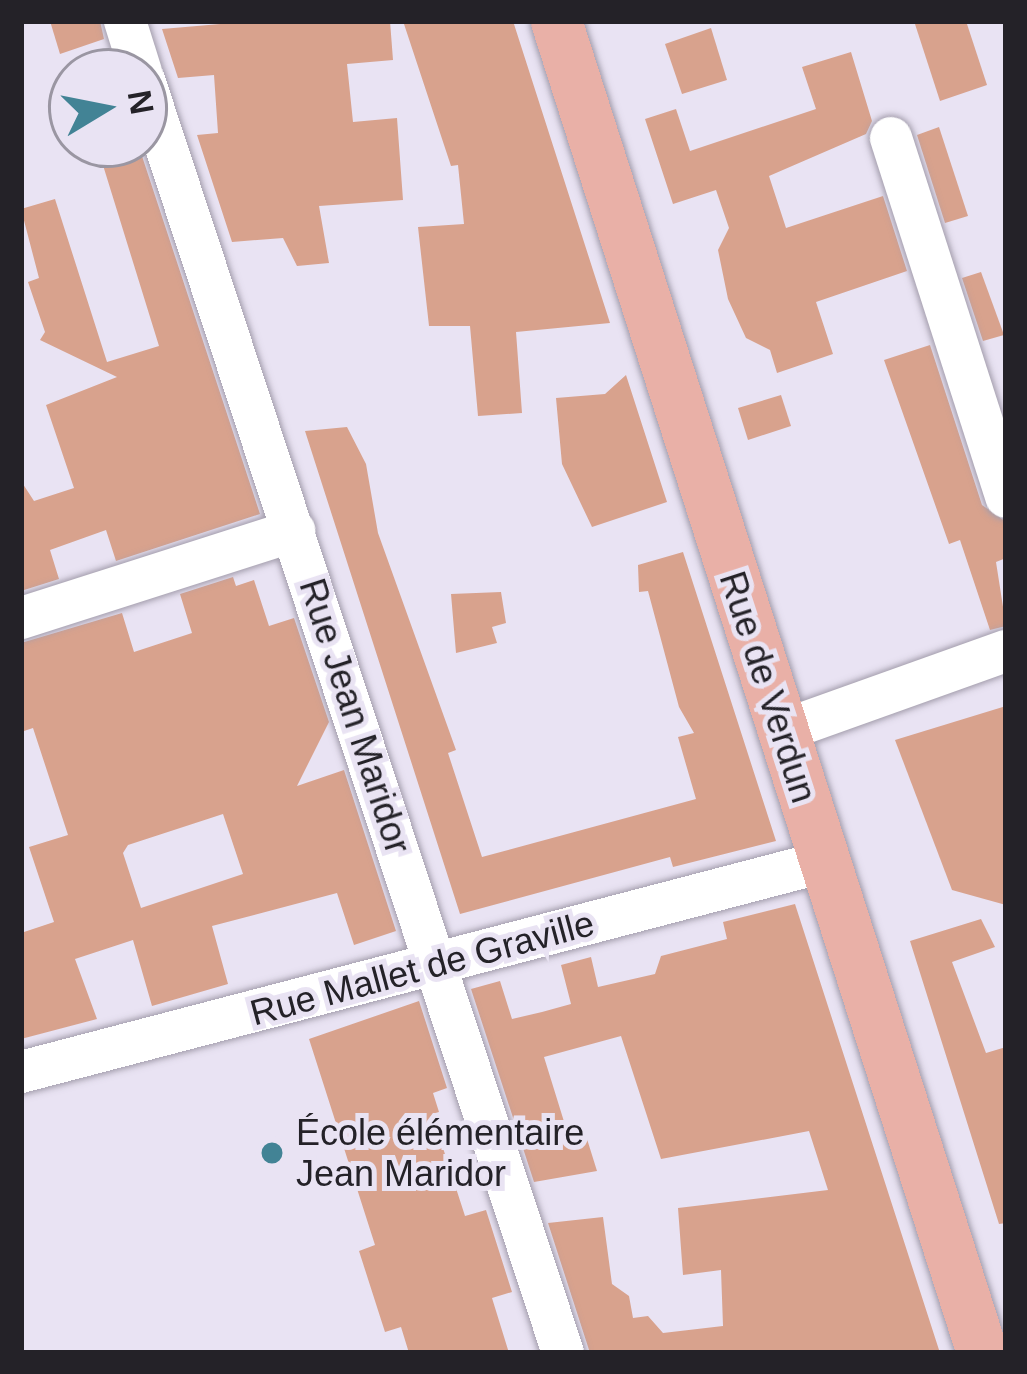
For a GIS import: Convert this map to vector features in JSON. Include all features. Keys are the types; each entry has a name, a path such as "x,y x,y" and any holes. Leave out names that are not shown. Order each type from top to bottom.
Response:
{"main road":[{"name":"Rue de Verdun","path":"556,21 982,1353"}],"street":[{"path":"891,138 1006,497"},
{"name":"Rue Jean Maridor","path":"168,151 563,1353"},
{"path":"21,618 294,531"},
{"path":"782,731 1006,651"},
{"name":"Rue Mallet de Graville","path":"21,1072 824,862"}],"building":[{"path":"50,21 100,21 104,39 78,48 58,48"},
{"path":"255,21 390,21 393,60 347,64 353,122 397,118 403,200 319,206 329,263 297,266 283,238 232,242 197,135 218,133 214,75 178,78 162,29"},
{"path":"403,21 513,21 610,323 516,332 522,413 478,416 470,326 429,326 418,227 464,224 458,165 451,166"},
{"path":"914,21 966,21 987,85 940,101"},
{"path":"711,28 727,80 682,94 665,44"},
{"path":"851,52 872,121 866,134 769,176 786,228 883,196 907,271 816,302 833,354 777,373 770,350 746,338 728,299 718,250 729,228 716,190 673,204 645,119 676,109 690,151 816,109 802,67"},
{"path":"939,127 968,216 945,223 917,135"},
{"path":"104,168 146,168 260,514 116,561 106,530 50,550 59,579 21,591 21,481 34,501 74,488 46,405 117,377 40,340 45,332 28,282 39,278 21,209 55,199 107,362 159,346"},
{"path":"981,272 1004,335 983,341 962,278"},
{"path":"930,345 982,505 1006,522 1006,558 996,562 1006,626 990,630 960,540 949,544 884,360"},
{"path":"626,375 667,502 592,527 562,464 556,398 605,394"},
{"path":"781,395 791,426 748,440 738,408"},
{"path":"347,427 366,464 378,533 456,750 448,753 482,857 696,799 678,737 694,733 679,707 648,591 639,592 638,565 683,552 776,841 673,867 670,857 460,914 305,431"},
{"path":"233,577 236,586 254,580 269,626 294,618 329,722 297,786 344,770 396,931 354,945 337,893 212,926 228,984 152,1006 133,940 75,959 97,1019 21,1039 21,933 54,922 29,847 68,835 33,728 21,732 21,643 122,613 134,652 192,633 180,594","holes":["223,814 243,874 141,908 123,853 128,845"]},
{"path":"501,592 506,623 492,627 497,643 456,653 451,594"},
{"path":"1006,706 1006,905 952,890 895,740"},
{"path":"795,904 940,1353 590,1353 548,1223 603,1217 612,1284 629,1296 633,1318 648,1316 663,1333 723,1326 721,1270 683,1275 678,1208 828,1190 809,1131 661,1159 621,1036 544,1057 566,1128 582,1123 597,1171 534,1182 471,989 500,981 512,1019 542,1012 571,1004 561,965 591,957 598,987 655,974 661,956 727,939 723,922"},
{"path":"981,919 995,947 952,962 986,1053 1006,1047 1006,1223 999,1224 910,941"},
{"path":"419,1001 447,1088 433,1093 439,1112 432,1114 465,1216 486,1210 512,1292 492,1298 509,1353 409,1353 401,1327 385,1332 359,1251 375,1245 309,1039"}],"place":[{"name":"École élémentaire Jean Maridor","path":"272,1153"}]}
